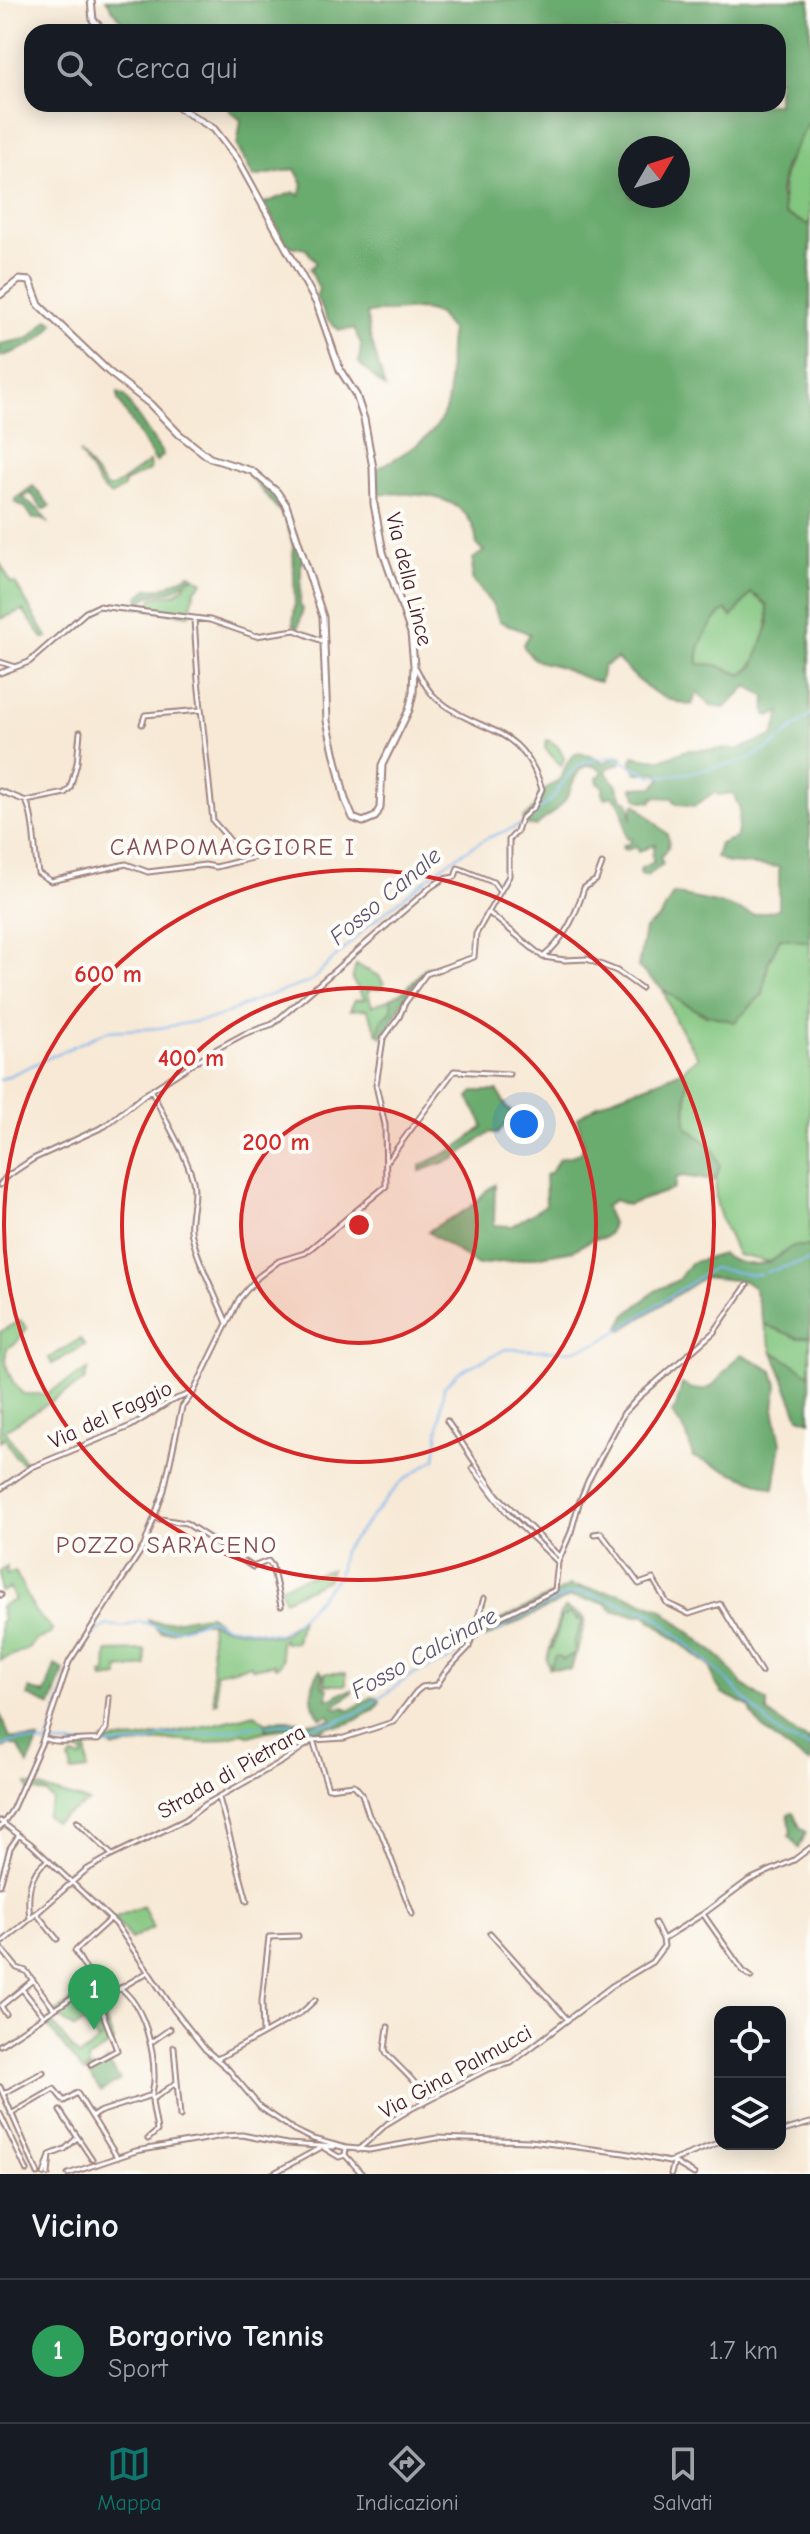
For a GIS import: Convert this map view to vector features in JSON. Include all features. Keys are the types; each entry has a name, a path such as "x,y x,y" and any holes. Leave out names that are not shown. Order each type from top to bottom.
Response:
{"street":[{"path":"91,0 93,20 97,24"},
{"name":"Via della Lince","path":"0,295 19,280 30,281 39,305 109,372 150,404 179,434 210,458 252,471 277,492 291,517 323,617 327,721 348,810 353,818 363,822 372,820 378,813 382,765 409,710 414,665 411,633 383,552 364,419 356,395 340,370 325,322 231,149 214,129 186,112"},
{"path":"0,673 29,662 86,612 99,606 210,620 256,636 295,630 325,642"},
{"path":"194,619 213,821 234,845 243,844"},
{"path":"0,662 16,667"},
{"path":"346,2152 339,2157 330,2148 267,2114 174,2010 126,1936 48,1860 1,1824 12,1810 43,1738 69,1662 144,1546 164,1490 182,1407 193,1393 239,1299 258,1277 279,1261 305,1253 386,1186 385,1125 376,1085 383,1039 426,974 474,957 476,934 509,876 509,840 517,831 521,819 534,807 542,789 528,757 509,737 436,699 414,665"},
{"path":"142,724 145,715 201,710"},
{"path":"0,791 26,801 68,791 77,763 80,732"},
{"path":"26,801 31,812 38,873 51,881 126,864 148,872 205,865 216,867 291,848"},
{"path":"543,957 559,944 578,910 584,888 596,880 602,864"},
{"path":"0,1185 6,1177 33,1159 105,1126 152,1091 227,1043 273,1024 431,887 443,879 455,877 458,868 485,877 500,892"},
{"path":"488,912 543,957 587,959 617,971 641,988"},
{"path":"386,1163 454,1071 509,1074"},
{"path":"152,1091 193,1179 196,1195 191,1231 227,1323"},
{"name":"Strada di Pietrara","path":"473,1637 488,1623 555,1590 559,1560 588,1481 624,1413 714,1332 747,1285"},
{"name":"Via del Faggio","path":"0,1489 32,1467 131,1426 171,1401 193,1393"},
{"path":"447,1421 497,1495 559,1560"},
{"path":"473,1468 508,1514 559,1560"},
{"path":"154,1518 186,1523 253,1567 268,1561 272,1566 281,1606"},
{"path":"594,1534 601,1533 639,1584 653,1579 667,1603 689,1614 720,1604 761,1672"},
{"name":"Strada di Pietrara","path":"0,1945 86,1870 185,1820 206,1804 283,1761 313,1740 344,1738 393,1722 416,1692 440,1682 469,1647 484,1598"},
{"path":"43,1738 52,1741 98,1740 106,1729 109,1698"},
{"path":"313,1740 328,1788 354,1785 362,1794 369,1816 381,1832 412,1914"},
{"path":"219,1798 247,1901"},
{"path":"77,1821 112,1855"},
{"path":"0,1885 10,1848 19,1835"},
{"name":"Via Gina Palmucci","path":"357,2150 388,2123 488,2069 511,2063 612,1986 652,1962 664,1946 663,1939 749,1880 794,1860 810,1848"},
{"path":"30,1919 27,1902 34,1873 48,1860"},
{"path":"36,1913 57,1939"},
{"path":"703,1914 743,1971 751,1977"},
{"path":"91,2064 117,2050 118,2046 100,2006 102,1995 75,1951 110,1919"},
{"path":"655,1923 663,1939"},
{"name":"Via Gina Palmucci","path":"490,1933 568,2020"},
{"path":"263,2034 262,2001 269,1937 298,1936"},
{"path":"0,1945 17,1968 26,1971 54,2009"},
{"path":"102,1995 107,1996 148,1972"},
{"path":"6,2014 1,2006 33,1980"},
{"path":"0,2045 94,1983"},
{"path":"120,1988 138,2012 150,2043 157,2131 148,2139"},
{"path":"22,1989 43,2016"},
{"path":"217,2059 302,2012 315,2000"},
{"path":"388,2027 387,2054 418,2087 424,2104"},
{"path":"150,2043 170,2029"},
{"path":"174,2047 180,2116"},
{"path":"3,2094 43,2072"},
{"path":"93,2116 152,2098 177,2083"},
{"path":"0,2087 38,2174"},
{"path":"11,2114 54,2089 64,2101 77,2093 118,2159"},
{"path":"60,2111 92,2159"},
{"path":"0,2116 27,2171"},
{"path":"786,2130 810,2123"},
{"path":"68,2174 136,2151 242,2135 346,2152 437,2138 530,2141 674,2162 714,2145"},
{"path":"46,2174 51,2154 65,2149 79,2137"},
{"path":"272,2174 330,2148"},
{"path":"346,2152 362,2174"},
{"path":"671,2174 674,2162"},
{"path":"674,2162 694,2174"}],"green space":[{"path":"106,0 810,0 810,120 784,167 780,193 785,214 810,223 810,942 780,938 768,963 763,994 735,1022 693,1009 660,987 638,967 645,929 661,916 673,894 726,905 753,915 779,909 779,867 728,863 716,857 720,844 737,837 740,809 733,793 718,795 715,792 694,806 675,803 673,798 654,797 651,802 639,800 632,788 654,787 661,779 659,773 637,773 632,762 633,756 663,759 687,750 738,749 773,736 781,712 766,715 765,696 747,686 725,708 711,706 697,692 692,705 668,699 650,690 617,659 603,667 600,682 531,657 523,645 530,634 499,621 494,607 472,579 473,559 484,551 477,546 474,529 466,515 456,506 431,496 375,493 376,470 415,446 443,416 449,386 451,330 438,314 419,309 367,313 369,332 385,388 359,363 361,344 354,329 339,330 327,319 316,297 319,289 310,269 316,263 306,249 286,245 264,203 294,192 300,196 303,184 295,169 254,177 237,146 241,120 231,112 786,112 786,24 123,24","holes":["751,593 767,606 769,623 753,667 742,675 716,665 698,664 702,642 720,614 726,610 732,617"]},
{"path":"810,120 810,223 806,224 785,214 782,187 787,165"},
{"path":"48,319 54,323 37,341 0,357 0,344 30,338"},
{"path":"118,393 124,396 163,455 156,462 118,400"},
{"path":"79,452 107,488 112,488 149,462 150,470 124,482 124,487 111,496 101,487"},
{"path":"247,473 259,479 277,497 304,558 300,605 303,609 298,628 293,624 293,545 286,519"},
{"path":"33,486 50,506 42,508 31,493 23,498 39,510 49,524 42,518 33,519 26,508 15,502"},
{"path":"0,563 47,637 43,638 23,610 0,619"},
{"path":"190,574 203,582 195,589 189,615 146,609 153,598 175,594 185,586 183,583 193,578"},
{"path":"190,574 193,578 171,591 148,597 141,608 136,608 140,595 148,589 163,588"},
{"path":"751,593 768,606 765,635 749,669 742,675 716,665 698,664 699,649 710,627 726,610 732,617"},
{"path":"547,740 561,752 564,758 561,766 545,748"},
{"path":"576,753 591,755 603,763 619,756 622,759 620,764 608,768 606,772 622,799 629,802 631,820 636,804 667,834 668,847 660,857 663,864 647,876 641,875 640,869 654,862 655,844 639,852 636,846 623,849 622,845 629,844 632,839 627,838 623,811 617,801 613,796 605,798 602,793 604,788 597,777 602,774 601,769 586,766 581,769 565,800 536,826 527,825 523,819 536,806 546,789 561,778 567,763"},
{"path":"780,938 810,942 810,1246 793,1246 770,1262 737,1255 722,1222 715,1190 720,1166 713,1148 686,1127 687,1081 683,1070 698,1057 676,1022 663,990 705,1016 763,995 768,963"},
{"path":"356,965 379,976 384,984 381,988 369,989 372,1006 391,999 392,1010 378,1034 367,1009 350,1010 355,1000 365,999 352,980"},
{"path":"426,967 434,968 410,990 382,1037 378,1034 381,1021 392,1010 391,999 405,990"},
{"path":"683,1070 687,1081 686,1126 713,1148 720,1166 714,1181 683,1176 676,1178 674,1189 627,1205 614,1200 605,1207 612,1223 604,1238 593,1239 574,1250 524,1259 478,1265 428,1232 470,1207 495,1185 494,1225 512,1226 546,1205 545,1175 551,1173 559,1159 581,1153 584,1144 577,1118 615,1097"},
{"path":"474,1091 498,1091 514,1114 497,1134 490,1132 454,1159 420,1171 420,1166 455,1149 483,1127 469,1098"},
{"path":"793,1246 810,1246 810,1336 798,1338 764,1324 754,1288 744,1281 704,1277 622,1330 619,1328 625,1316 655,1291 678,1280 690,1263 722,1254 739,1262 766,1263"},
{"path":"20,1320 27,1328 16,1343 7,1348 6,1360 11,1378 23,1394 45,1394 88,1370 84,1381 5,1430 24,1464 15,1456 4,1437 0,1441 0,1332"},
{"path":"764,1324 798,1338 810,1336 810,1374 773,1352"},
{"path":"80,1339 85,1345 52,1364 49,1358"},
{"path":"773,1352 810,1374 810,1421 799,1417"},
{"path":"742,1354 773,1371 777,1385 774,1409 781,1443 774,1489 693,1457 687,1435 672,1413 682,1384 703,1390 711,1387"},
{"path":"7,1567 6,1575 15,1571 35,1612 52,1629 50,1634 36,1640 26,1650 0,1660 0,1622 3,1620 0,1606 15,1600 10,1588 0,1592 0,1572"},
{"path":"331,1569 327,1580 284,1600 280,1586"},
{"path":"570,1586 623,1594 661,1609 722,1659 742,1684 767,1702 767,1712 810,1740 810,1764 766,1731 750,1707 722,1693 714,1681 711,1667 643,1614 637,1616 612,1610 606,1603 570,1597 484,1638 481,1631"},
{"path":"565,1608 583,1616 585,1622 577,1651 573,1643 582,1623 580,1618 577,1620 571,1614 562,1617 550,1648 560,1614"},
{"path":"571,1613 581,1618 582,1623 574,1649 576,1653 562,1660 555,1657 549,1668 547,1659 562,1617"},
{"path":"210,1615 225,1627 210,1622 195,1622 171,1632 161,1632 147,1620 170,1621"},
{"path":"301,1618 296,1642 284,1643 283,1639 280,1642 282,1660 279,1666 252,1668 251,1665 216,1673 217,1702 214,1703 210,1622 277,1636 284,1634"},
{"path":"145,1650 146,1666 118,1669 119,1677 103,1679 107,1651"},
{"path":"576,1653 571,1670 549,1668 555,1657 563,1660"},
{"path":"55,1665 64,1670 51,1706 28,1696 29,1689 45,1694"},
{"path":"320,1670 322,1686 328,1689 327,1698 353,1690 335,1708 350,1710 372,1697 380,1701 375,1709 352,1722 329,1726 312,1736 300,1734 294,1727 266,1731 266,1723 274,1721 316,1722 332,1719 329,1715 321,1718 312,1700 312,1688"},
{"path":"325,1673 346,1673 346,1685 325,1685"},
{"path":"0,1714 10,1738 39,1740 28,1765 19,1747 10,1744 0,1750"},
{"path":"255,1714 266,1723 266,1731 250,1736 243,1733 207,1743 168,1740 114,1748 103,1741 140,1739"},
{"path":"87,1745 87,1770 71,1772 69,1760 73,1756 82,1758 84,1753 72,1746"},
{"path":"27,1784 89,1802 54,1822 46,1816 53,1801 46,1793 29,1790"},
{"path":"793,1813 806,1832 799,1848 789,1836 788,1815"},
{"path":"143,1906 153,1928 131,1939 114,1918"},
{"path":"93,1986 97,1995 85,2008 102,2032 104,2025 90,2007 93,2003 99,2003 114,2042 88,2059 89,2067 84,2073 45,2022 51,2022 79,2057 105,2036 98,2041 84,2024 90,2017 74,2029 54,2013"},
{"path":"107,2060 120,2080 101,2092 87,2072 89,2069 103,2068"}],"waterway":[{"name":"Fosso Canale","path":"0,1080 107,1031 159,1028 216,1018 261,998 310,982 370,924 448,862 485,839 525,823 554,797 568,775 583,763 613,756 654,777 745,761 771,747 810,715"},
{"path":"766,1272 810,1260"},
{"path":"47,1744 74,1663 93,1635 107,1625 124,1627 140,1621 175,1629 209,1619 226,1626 279,1634 297,1621 338,1577 343,1551 401,1482 435,1459 444,1387 459,1372 506,1349 569,1351 599,1343 713,1268 761,1274"},
{"name":"Fosso Calcinare","path":"0,1747 19,1740 47,1744 123,1745 150,1742 162,1735 206,1734 291,1723 311,1728 333,1723 363,1710 413,1674 448,1660 485,1634 502,1629 514,1620 568,1595 582,1592 652,1613 719,1672 775,1730 788,1739 810,1747"}],"place":[{"name":"Borgorivo Tennis","path":"94,2030"}],"district":[{"name":"CAMPOMAGGIORE I","path":"233,847"},
{"name":"POZZO SARACENO","path":"167,1545"}]}
